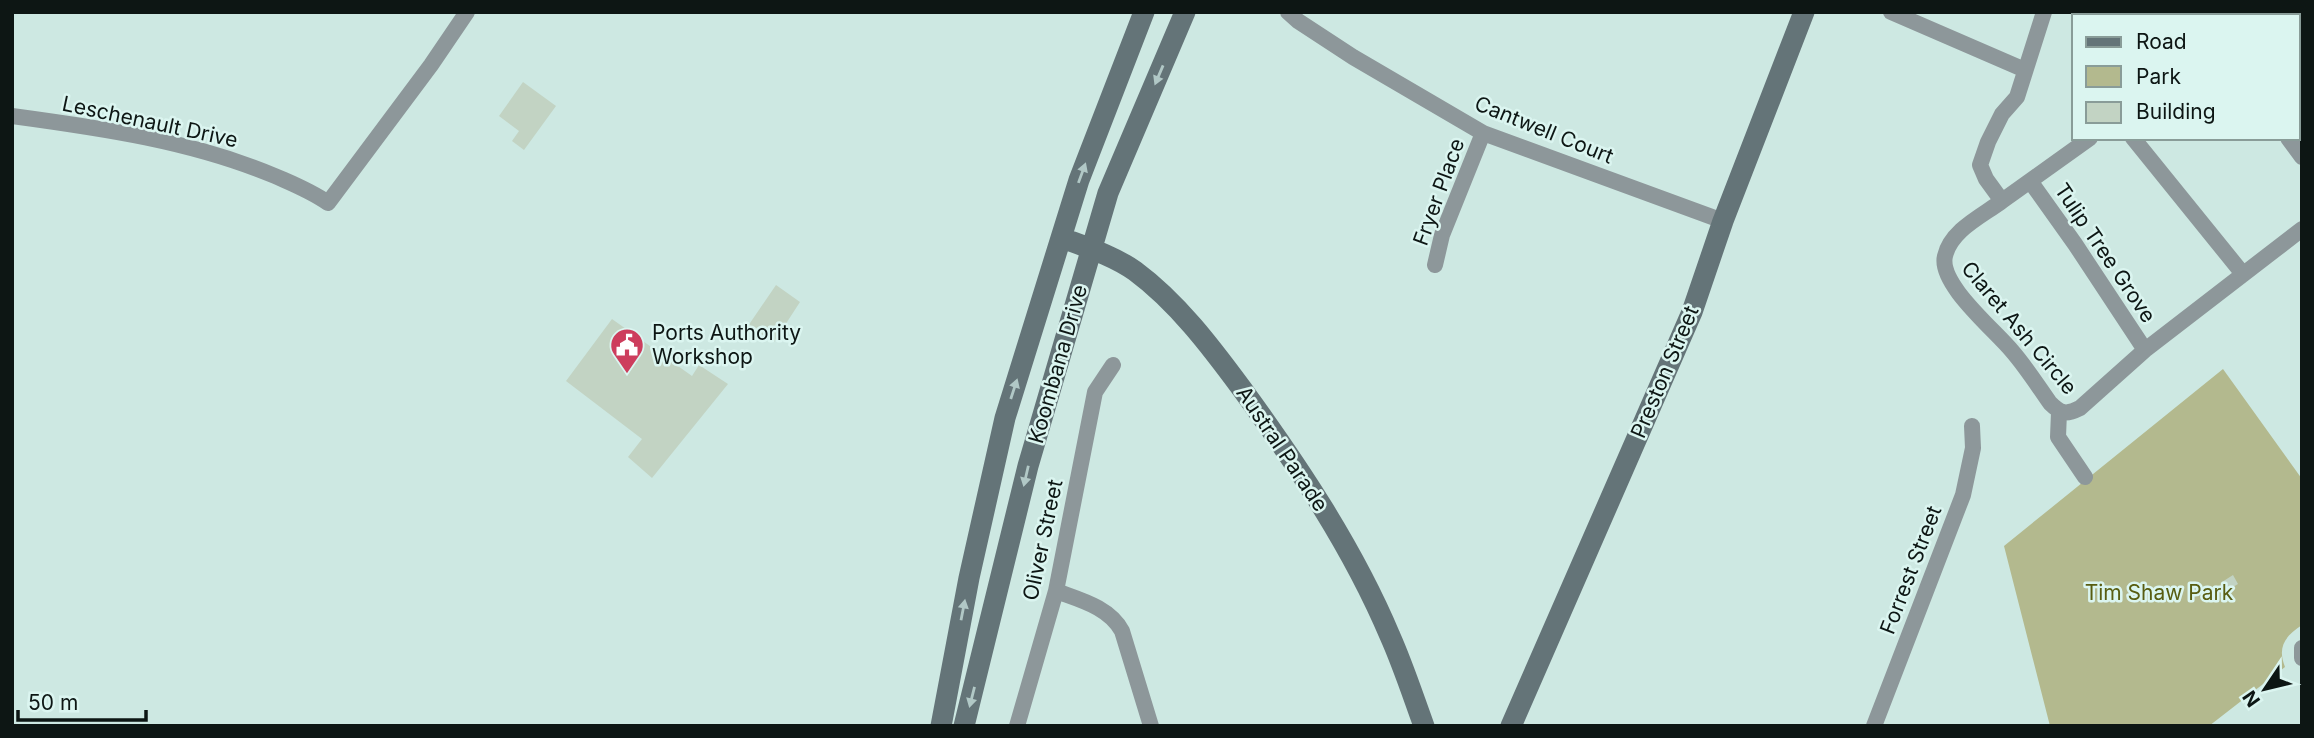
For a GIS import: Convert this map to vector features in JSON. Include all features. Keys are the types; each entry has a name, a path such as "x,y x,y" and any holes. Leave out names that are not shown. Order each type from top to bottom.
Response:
{"main road":[{"name":"Koombana Drive","path":"941,726 971,566 1004,418 1079,180 1144,12"},
{"name":"Koombana Drive","path":"964,726 1028,466 1108,193 1185,12"},
{"name":"Preston Street","path":"1511,726 1692,312 1723,221 1804,12"},
{"name":"Austral Parade","path":"1062,239 1133,270 1170,303 1194,328 1278,439 1321,505 1358,570 1390,635 1424,726"}],"street":[{"name":"Leschenault Drive","path":"12,116 94,127 184,146 250,166 314,193 328,203 467,12"},
{"name":"Cantwell Court","path":"1288,12 1353,57 1483,133 1723,221"},
{"path":"1891,12 2025,70"},
{"path":"2043,12 2017,97 2002,114 1980,165 1986,179 2002,201 2088,140"},
{"name":"Fryer Place","path":"1435,265 1442,235 1483,133"},
{"path":"2135,140 2243,274"},
{"path":"2289,140 2301,156"},
{"name":"Tulip Tree Grove","path":"2030,181 2145,350"},
{"name":"Claret Ash Circle","path":"2002,201 1952,239 1945,257 1944,269 1981,318 2002,338 2050,403 2059,412 2069,414 2080,408 2145,350 2302,229"},
{"name":"Oliver Street","path":"1017,726 1056,591 1096,392 1113,365"},
{"path":"2059,412 2058,437 2085,477"},
{"name":"Forrest Street","path":"1874,726 1963,495 1973,447 1972,426"},
{"path":"1056,591 1103,610 1116,620 1122,631 1151,726"},
{"path":"2302,649 2302,659"}],"green space":[{"name":"Tim Shaw Park","path":"2223,369 2302,479 2302,625 2291,633 2284,643 2282,654 2285,667 2209,726 2050,726 2004,546"}],"building":[{"path":"523,82 556,106 524,150 512,141 519,131 499,116"},
{"path":"776,285 800,302 774,342 748,326"},
{"path":"612,319 692,376 699,365 728,384 652,478 628,457 642,439 566,381"},
{"path":"2233,575 2238,584 2228,590 2222,582"}],"place":[{"name":"Ports Authority Workshop","path":"627,375"}]}
